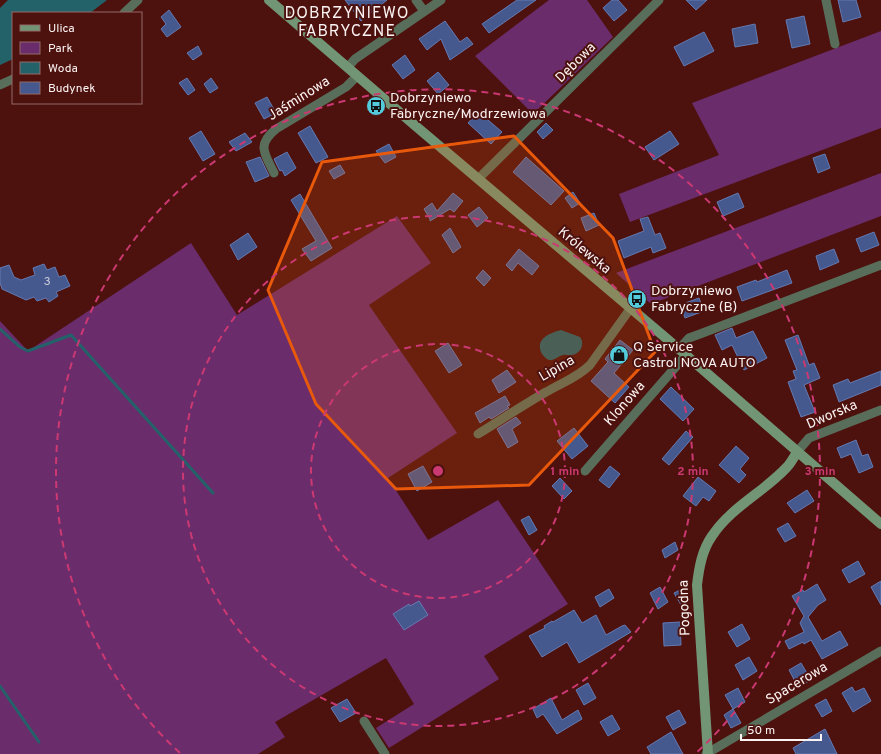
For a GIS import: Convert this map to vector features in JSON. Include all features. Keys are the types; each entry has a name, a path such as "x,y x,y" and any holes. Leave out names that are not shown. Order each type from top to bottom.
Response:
{"street":[{"path":"125,12 138,0"},
{"name":"Królewska","path":"269,0 478,180 682,352 881,524"},
{"path":"416,0 424,11"},
{"path":"348,67 355,59 441,0"},
{"name":"Dębowa","path":"478,180 659,0"},
{"path":"826,0 835,44"},
{"name":"Jaśminowa","path":"274,174 265,154 265,140 269,135 276,129 346,86 358,76"},
{"path":"0,86 12,80"},
{"name":"Klonowa","path":"585,471 682,352 689,338 881,266"},
{"name":"Lipina","path":"478,434 532,400 583,372 590,365 630,309"},
{"name":"Dworska","path":"798,452 809,438 881,410"},
{"name":"Pogodna","path":"707,754 696,585 703,554 712,536 725,520 788,467 798,452"},
{"name":"Spacerowa","path":"707,754 881,651"},
{"path":"364,721 385,754"}],"highlighted area":[{"path":"514,136 613,238 655,352 529,485 396,489 316,404 268,290 322,162"}],"green space":[{"path":"549,0 587,0 613,37 533,114 475,56"},
{"path":"881,31 881,128 630,222 619,194 719,155 692,103"},
{"path":"881,173 881,216 651,304 616,273"},
{"path":"397,216 431,263 369,305 457,433 388,478 428,540 498,500 568,604 484,656 499,679 389,748 376,728 414,704 386,658 275,722 285,737 258,754 0,754 0,321 28,351 191,243 237,315"}],"water":[{"path":"8,0 107,0 91,12 12,12 12,59 0,65 0,8"},
{"path":"561,330 580,337 582,342 581,348 578,353 563,355 553,360 549,360 542,354 540,344 548,335"}],"building":[{"path":"345,0 387,0 361,21"},
{"path":"517,0 536,0 489,33 482,24"},
{"path":"612,0 618,0 627,10 614,21 603,8"},
{"path":"686,0 707,0 696,10"},
{"path":"838,0 856,0 861,17 843,22"},
{"path":"169,10 181,27 167,37 161,29 166,24 161,17"},
{"path":"804,16 810,44 792,48 786,20"},
{"path":"445,21 460,42 467,37 473,44 450,60 441,39 427,50 419,39"},
{"path":"755,24 758,43 735,47 732,29"},
{"path":"704,32 714,51 684,66 674,47"},
{"path":"198,46 202,54 193,60 187,53"},
{"path":"405,55 415,70 403,79 392,65"},
{"path":"438,72 449,85 438,94 427,81"},
{"path":"187,78 195,90 188,95 179,83"},
{"path":"211,78 218,88 210,93 204,84"},
{"path":"267,97 276,113 264,119 255,103"},
{"path":"481,114 502,132 491,144 468,123 475,115 477,117"},
{"path":"546,123 553,130 543,139 537,132"},
{"path":"310,126 328,157 316,163 298,133"},
{"path":"201,131 215,154 203,161 189,138"},
{"path":"670,131 679,144 654,160 645,147"},
{"path":"245,133 252,142 236,151 229,142"},
{"path":"389,144 396,157 385,163 376,151"},
{"path":"287,152 296,168 285,176 282,170 280,171 274,159"},
{"path":"825,154 830,168 818,173 813,158"},
{"path":"260,157 269,176 255,182 246,162"},
{"path":"526,157 564,191 551,205 513,172"},
{"path":"340,165 345,173 334,179 329,171"},
{"path":"573,192 580,203 572,208 565,198"},
{"path":"453,193 463,201 454,212 450,209 430,221 424,209 432,203 437,211"},
{"path":"738,193 744,207 723,216 717,202"},
{"path":"300,194 332,248 311,261 302,249 316,241 291,200"},
{"path":"479,207 488,218 477,227 468,215"},
{"path":"594,213 599,225 586,231 581,218"},
{"path":"648,217 655,235 660,233 666,248 653,253 651,247 624,258 618,241 644,231 640,219"},
{"path":"450,228 461,247 453,253 442,235"},
{"path":"874,232 879,245 861,252 856,239"},
{"path":"248,233 257,247 238,260 230,245"},
{"path":"519,249 539,266 532,275 518,263 512,271 506,265"},
{"path":"834,249 839,262 820,270 816,256"},
{"path":"44,264 47,270 55,267 59,277 65,275 70,286 56,292 58,296 49,302 46,298 37,301 34,297 26,300 2,289 0,283 0,268 9,265 14,277 21,280 35,275 33,268"},
{"path":"483,270 491,278 484,286 476,278"},
{"path":"787,270 792,283 742,301 737,287 756,280 757,282"},
{"path":"699,298 704,311 685,318 680,305"},
{"path":"732,328 736,338 753,331 767,358 744,370 732,345 722,350 715,335"},
{"path":"798,335 809,365 814,363 820,378 804,385 815,412 801,417 788,382 796,379 793,371 797,370 785,340"},
{"path":"620,340 633,350 614,373 629,387 615,403 591,381 608,362 605,359"},
{"path":"448,343 462,365 449,373 435,351"},
{"path":"507,370 516,382 499,393 492,380"},
{"path":"881,371 881,385 839,402 833,385 848,379 850,383"},
{"path":"671,387 694,409 683,421 660,399"},
{"path":"505,396 510,405 507,406 509,408 491,419 489,417 480,423 475,413"},
{"path":"516,417 521,423 512,429 518,442 508,448 497,429"},
{"path":"574,428 588,446 572,459 557,441"},
{"path":"686,431 693,437 669,465 662,459"},
{"path":"856,440 862,456 868,454 873,467 859,473 851,454 841,458 837,448"},
{"path":"736,446 749,458 740,469 746,475 739,483 719,465"},
{"path":"423,466 432,482 417,491 408,474"},
{"path":"610,466 620,474 609,488 599,480"},
{"path":"698,477 716,491 709,501 703,497 696,506 683,496"},
{"path":"560,478 572,491 564,499 552,486"},
{"path":"807,490 814,501 795,513 787,503"},
{"path":"529,516 537,530 529,535 521,520"},
{"path":"788,523 796,536 785,542 777,529"},
{"path":"675,542 678,550 665,558 662,550"},
{"path":"858,561 865,574 849,583 842,570"},
{"path":"881,581 881,605 871,587"},
{"path":"817,584 826,600 818,605 808,617 822,641 840,631 848,645 822,659 811,640 789,649 785,641 804,632 800,623 804,616 792,596 803,590 804,592"},
{"path":"660,587 668,602 658,609 650,593"},
{"path":"609,589 614,598 600,607 595,597"},
{"path":"682,589 688,600 681,605 674,593"},
{"path":"419,601 428,615 404,630 393,614 409,604 410,606"},
{"path":"574,610 582,623 596,615 606,635 625,625 631,632 579,663 567,642 542,657 529,636 545,628 544,626 552,621 553,622"},
{"path":"680,622 681,645 664,646 663,623"},
{"path":"742,624 750,639 737,647 728,632"},
{"path":"749,657 757,671 743,680 735,665"},
{"path":"801,663 811,680 798,687 789,670"},
{"path":"588,683 596,698 584,705 576,690"},
{"path":"852,687 855,692 864,688 871,701 853,712 842,693"},
{"path":"738,688 745,702 733,709 725,695"},
{"path":"551,698 562,720 578,710 582,719 557,734 543,714 537,718 533,709"},
{"path":"347,699 356,713 340,722 331,708"},
{"path":"826,699 832,711 822,717 815,705"},
{"path":"733,709 741,723 731,728 724,715"},
{"path":"679,710 686,723 673,730 666,717"},
{"path":"612,715 620,729 608,736 600,722"},
{"path":"825,729 837,754 796,754 793,748"},
{"path":"671,732 683,754 651,754 647,747"}],"waterway":[{"path":"0,329 20,347 28,351 71,335 213,493"},
{"path":"0,686 39,742"}],"place":[{"name":"Dobrzyniewo Fabryczne/Modrzewiowa","path":"376,106"},
{"name":"Dobrzyniewo Fabryczne (B)","path":"637,299"},
{"name":"Q Service Castrol NOVA AUTO","path":"619,355"}],"district":[{"name":"DOBRZYNIEWO FABRYCZNE","path":"347,23"}]}
